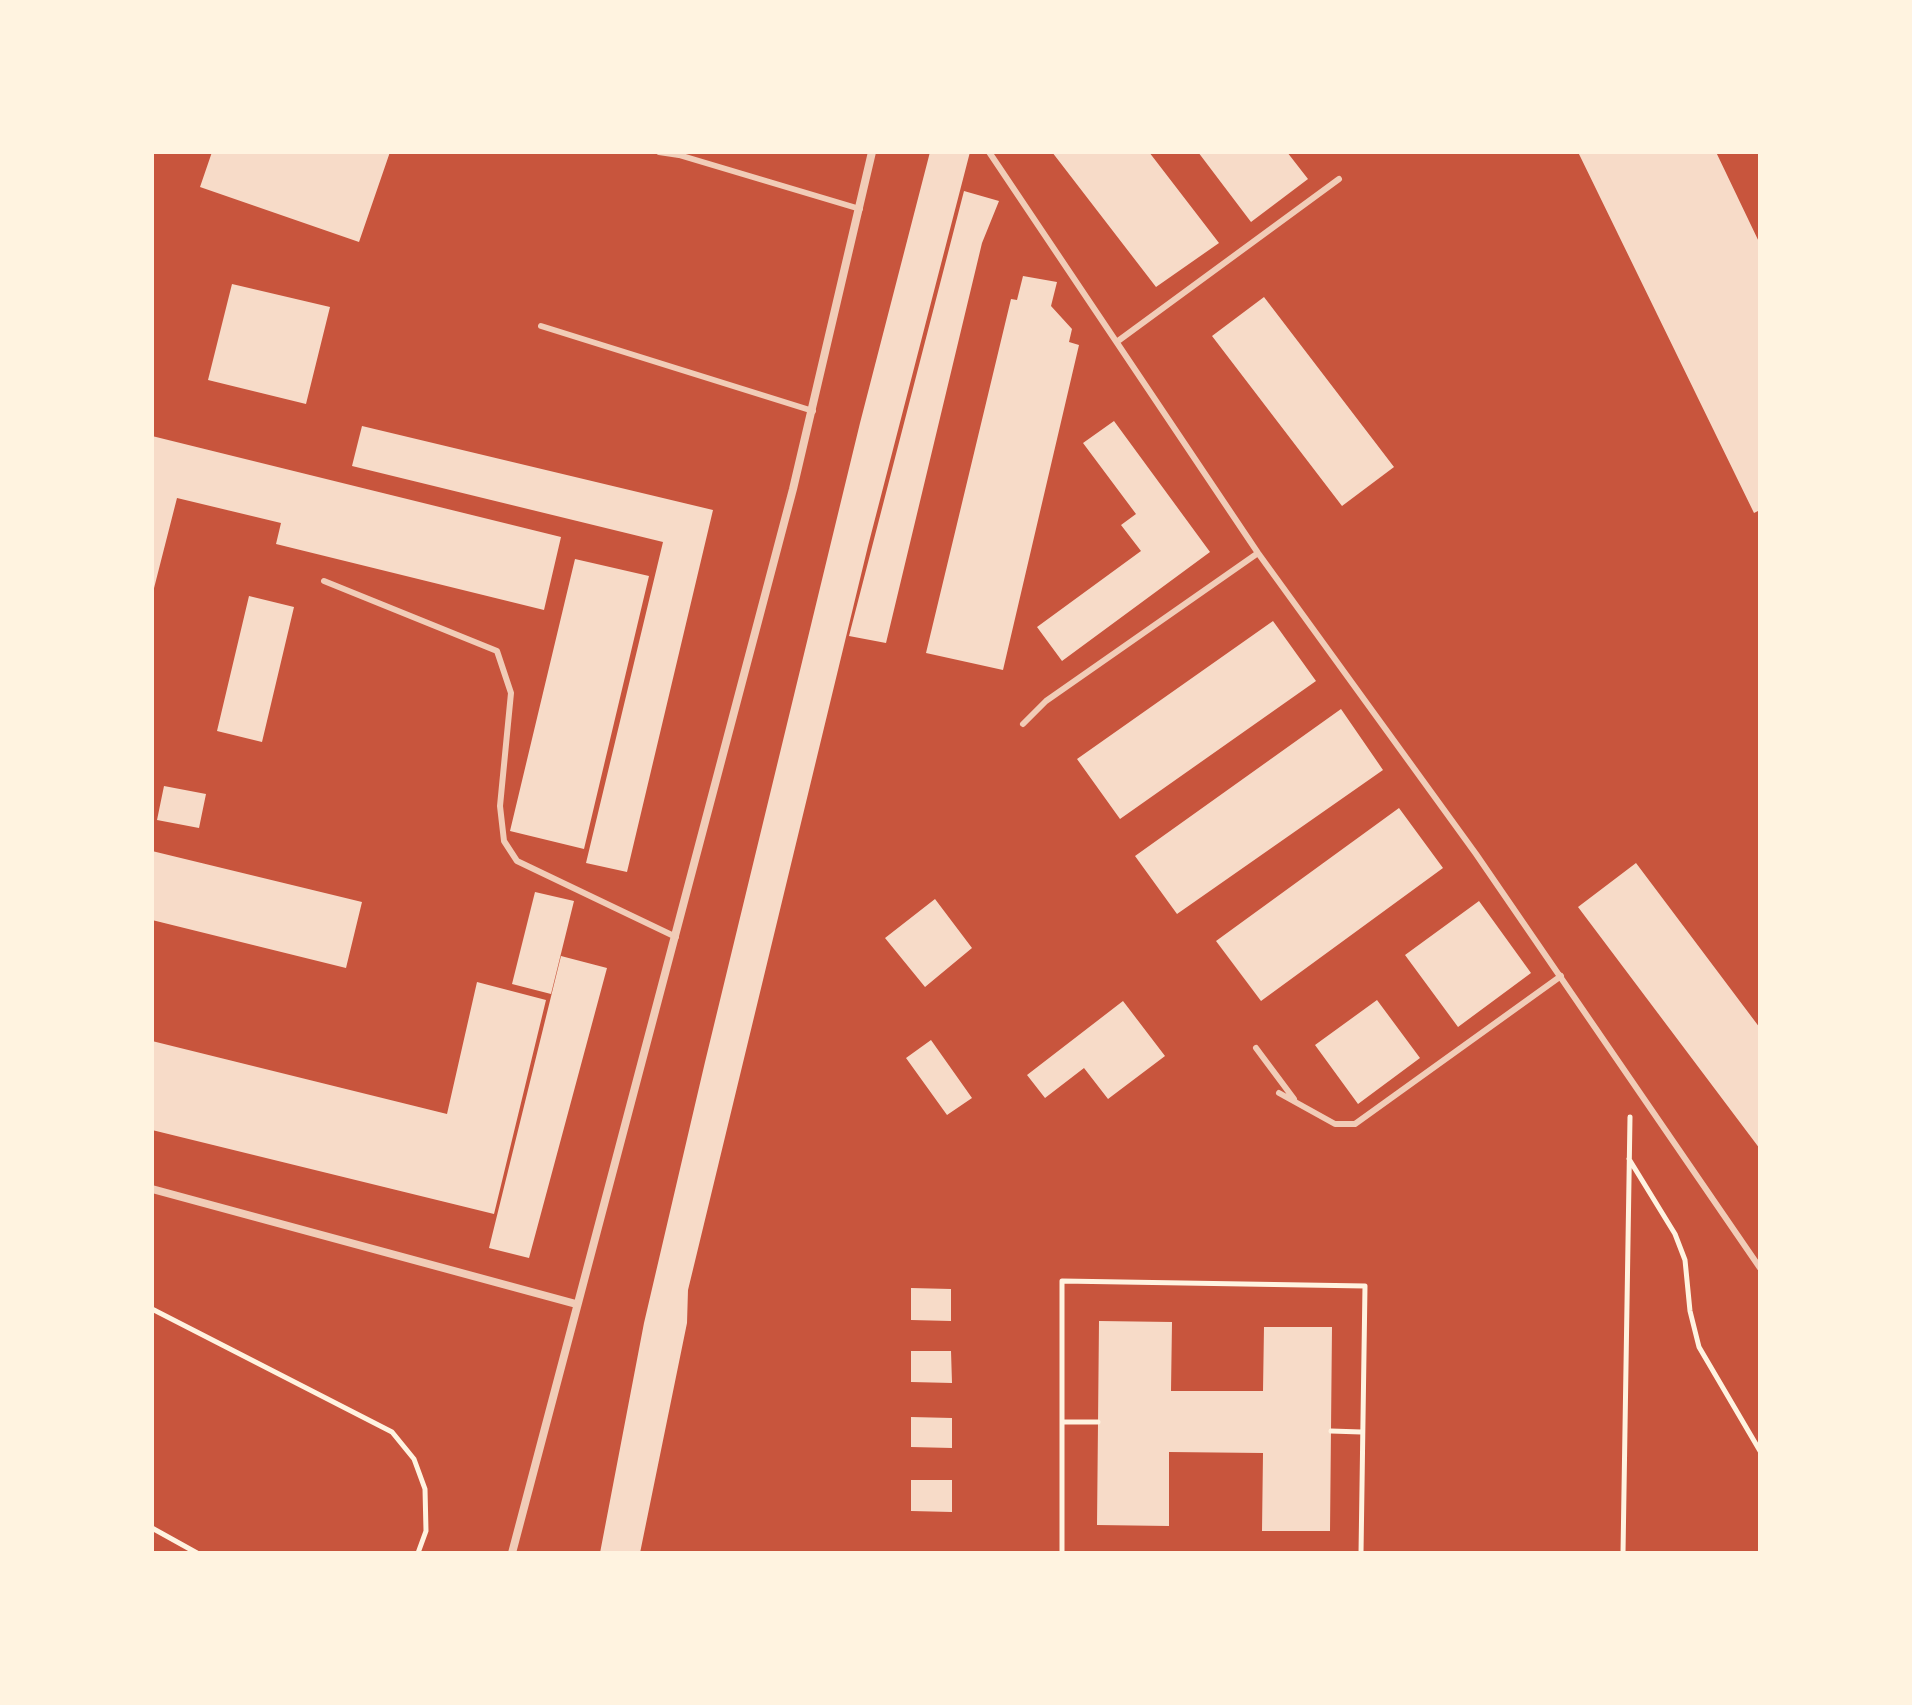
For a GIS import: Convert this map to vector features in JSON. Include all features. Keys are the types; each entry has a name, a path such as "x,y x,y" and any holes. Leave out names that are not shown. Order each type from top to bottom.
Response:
{"street":[{"path":"512,1553 813,411 872,152"},
{"path":"152,1189 576,1304"}],"lane":[{"path":"659,152 860,209"},
{"path":"989,152 1258,553 1561,976 1631,1084 1760,1268"},
{"path":"1118,341 1339,179"},
{"path":"541,326 813,411"},
{"path":"1023,724 1046,701 1258,553"},
{"path":"324,581 497,651 511,693 500,806 504,841 517,861 676,937"},
{"path":"1279,1093 1335,1124 1355,1124 1561,976"},
{"path":"1256,1048 1296,1102"}],"path":[{"path":"1623,1553 1631,1084"},
{"path":"1629,1158 1675,1234 1685,1260 1690,1311 1699,1347 1760,1451"},
{"path":"1062,1553 1062,1281 1365,1286 1361,1553"},
{"path":"152,1309 392,1432 414,1459 425,1489 426,1531 418,1553"},
{"path":"1063,1422 1098,1422"},
{"path":"1331,1431 1361,1432"},
{"path":"152,1528 197,1553"}],"building":[{"path":"212,152 390,152 359,242 200,187"},
{"path":"930,152 970,152 868,546 688,1290 687,1323 640,1553 600,1553 644,1323 705,1062 860,423"},
{"path":"1052,152 1149,152 1219,243 1156,287"},
{"path":"1198,152 1287,152 1308,179 1251,222"},
{"path":"1578,152 1716,152 1760,244 1760,510 1754,513"},
{"path":"964,191 999,201 982,243 886,643 849,636"},
{"path":"1023,276 1057,282 1051,306 1072,329 1069,342 1079,345 1003,670 926,653 1011,299 1017,300"},
{"path":"232,284 330,307 306,404 208,380"},
{"path":"1264,297 1394,467 1342,506 1212,336"},
{"path":"1114,421 1210,552 1062,661 1037,627 1141,551 1121,525 1136,514 1083,443"},
{"path":"362,426 713,510 627,872 586,863 663,542 352,466"},
{"path":"152,436 561,537 544,610 276,544 281,523 177,498 152,596"},
{"path":"575,559 649,576 584,849 510,831"},
{"path":"249,596 294,607 262,742 217,731"},
{"path":"1273,621 1316,681 1120,819 1077,759"},
{"path":"1341,709 1383,770 1177,914 1135,856"},
{"path":"164,786 206,794 199,828 157,820"},
{"path":"1399,808 1443,868 1261,1001 1216,941"},
{"path":"152,851 362,902 346,968 152,920"},
{"path":"1636,863 1760,1028 1760,1149 1578,907"},
{"path":"535,892 574,901 551,994 512,984"},
{"path":"935,899 972,948 925,987 885,938"},
{"path":"1479,901 1531,973 1458,1027 1405,955"},
{"path":"561,956 607,968 529,1258 489,1248"},
{"path":"477,982 546,1000 494,1214 152,1130 152,1041 447,1114"},
{"path":"1377,1000 1420,1058 1358,1104 1315,1045"},
{"path":"1123,1001 1165,1056 1108,1099 1084,1068 1045,1098 1027,1075"},
{"path":"931,1040 972,1098 947,1115 906,1058"},
{"path":"911,1288 951,1289 951,1321 911,1320"},
{"path":"1099,1321 1172,1322 1171,1391 1263,1391 1264,1327 1332,1327 1330,1531 1262,1531 1263,1453 1169,1452 1169,1526 1097,1525"},
{"path":"911,1351 951,1351 952,1383 911,1382"},
{"path":"911,1417 952,1418 952,1448 911,1447"},
{"path":"911,1480 952,1480 952,1512 911,1511"}]}
